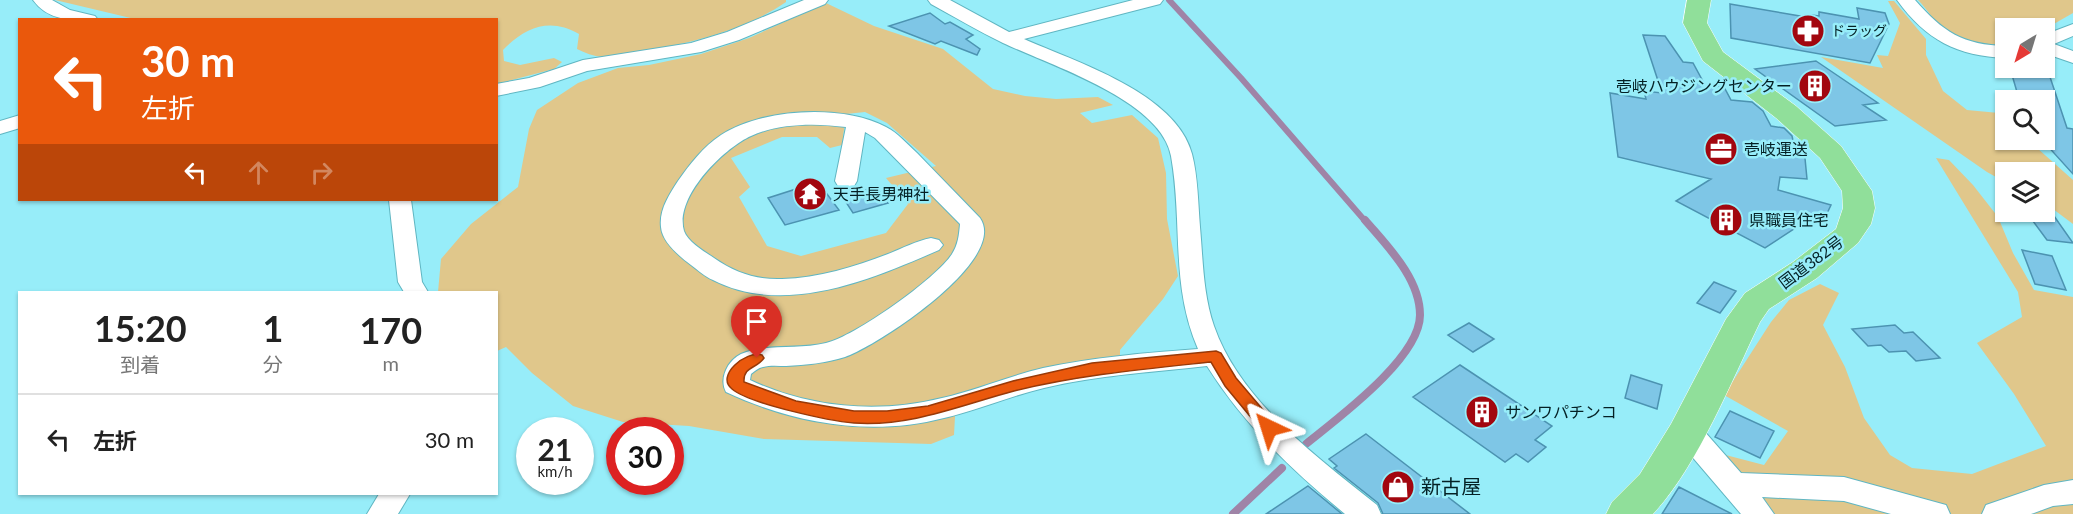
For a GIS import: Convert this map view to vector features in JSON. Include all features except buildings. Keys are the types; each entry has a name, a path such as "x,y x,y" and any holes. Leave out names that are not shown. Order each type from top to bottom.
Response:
{"highway":[{"name":"国道382号","path":"1627,514 1655,485 1687,431 1744,319 1757,301 1805,270 1847,236 1855,224 1859,208 1857,191 1832,152 1786,112 1712,56 1695,23 1699,0"}],"street":[{"path":"42,0 51,10 79,18"},
{"path":"498,90 533,83 583,66 694,48 733,36 819,0"},
{"path":"937,0 1007,38 1128,93 1165,122 1178,143 1182,155 1193,292 1199,319 1216,356 1231,382 1282,443 1366,514"},
{"path":"1007,38 1154,0"},
{"path":"1906,0 1925,25 1946,40 1981,51 1995,52"},
{"path":"2055,37 2073,29"},
{"path":"2055,51 2073,57"},
{"path":"931,245 870,270 819,284 784,287 732,279 702,263 678,240 671,228 676,202 700,165 716,148 730,138 755,125 786,119 857,121 881,132 972,223 973,235 965,254 934,288 843,348 807,355 757,358 741,366 736,375 736,385 749,392 795,406 854,417 887,417 928,412 1013,386 1092,369 1216,356"},
{"path":"846,181 857,121"},
{"path":"0,128 18,122"},
{"path":"400,201 410,282 415,291"},
{"path":"1687,431 1759,514"},
{"path":"1733,484 1844,489 1935,514"},
{"path":"1997,514 2058,492 2073,492"},
{"path":"382,514 394,495"}],"shaded area":[{"path":"55,0 786,0 770,12 733,29 693,41 611,57 596,56 577,49 579,34 568,29 558,26 538,27 520,35 503,50 504,61 520,65 554,58 562,62 554,69 498,84 498,18 131,18"},
{"path":"1918,0 2073,0 2073,13 2055,23 2055,18 1995,18 1995,44 1964,41 1949,34"},
{"path":"1888,1 1894,1 1926,39 1926,55 1943,91 1967,110 1995,113 1995,150 2039,150 2053,162 1995,162 1995,176 1821,57 1883,68 1877,55 1888,56 1900,23"},
{"path":"826,3 874,26 943,49 993,89 1025,96 1056,99 1098,97 1113,105 1080,113 1092,123 1132,115 1158,138 1166,173 1167,219 1178,276 1163,299 1120,350 1120,356 987,384 956,398 954,435 931,444 764,439 684,426 684,417 607,417 573,406 532,373 506,347 498,351 498,291 438,291 441,259 471,224 518,187 529,129 537,110 578,83 618,68 649,65 701,54 749,38","holes":["865,112 887,123 936,166 886,178 908,204 886,233 801,256 767,246 739,197 750,187 731,158 782,137 817,137 830,148 842,145 846,114"]},
{"path":"1936,158 1949,160 1995,213 1995,222 2000,222 2013,253 2034,290 2073,297 2073,514 1768,514 1718,453 1764,465 1788,431 1724,395 1771,322 1789,300 1820,284 1839,293 1823,325 1845,367 1864,418 1890,455 1912,468 1972,474 2046,446 2014,394 1977,343 2022,317 2018,292"},
{"path":"2055,164 2073,180 2073,224 2055,210"}],"waterway":[{"path":"1169,0 1241,78 1366,222"},
{"path":"1306,444 1375,386 1407,350 1416,332 1420,315 1419,301 1414,288 1401,263 1365,220"},
{"path":"1233,514 1282,468"}],"place":[{"name":"ドラッグ","path":"1808,31"},
{"name":"壱岐ハウジングセンター","path":"1815,86"},
{"name":"壱岐運送","path":"1721,149"},
{"name":"天手長男神社","path":"810,194"},
{"name":"県職員住宅","path":"1726,220"},
{"name":"サンワパチンコ","path":"1482,412"},
{"name":"新古屋","path":"1398,487"}],"route":[{"path":"757,358 741,366 736,375 736,385 749,392 795,406 854,417 887,417 928,412 1013,386 1092,369 1216,356 1231,382 1269,428"}]}
